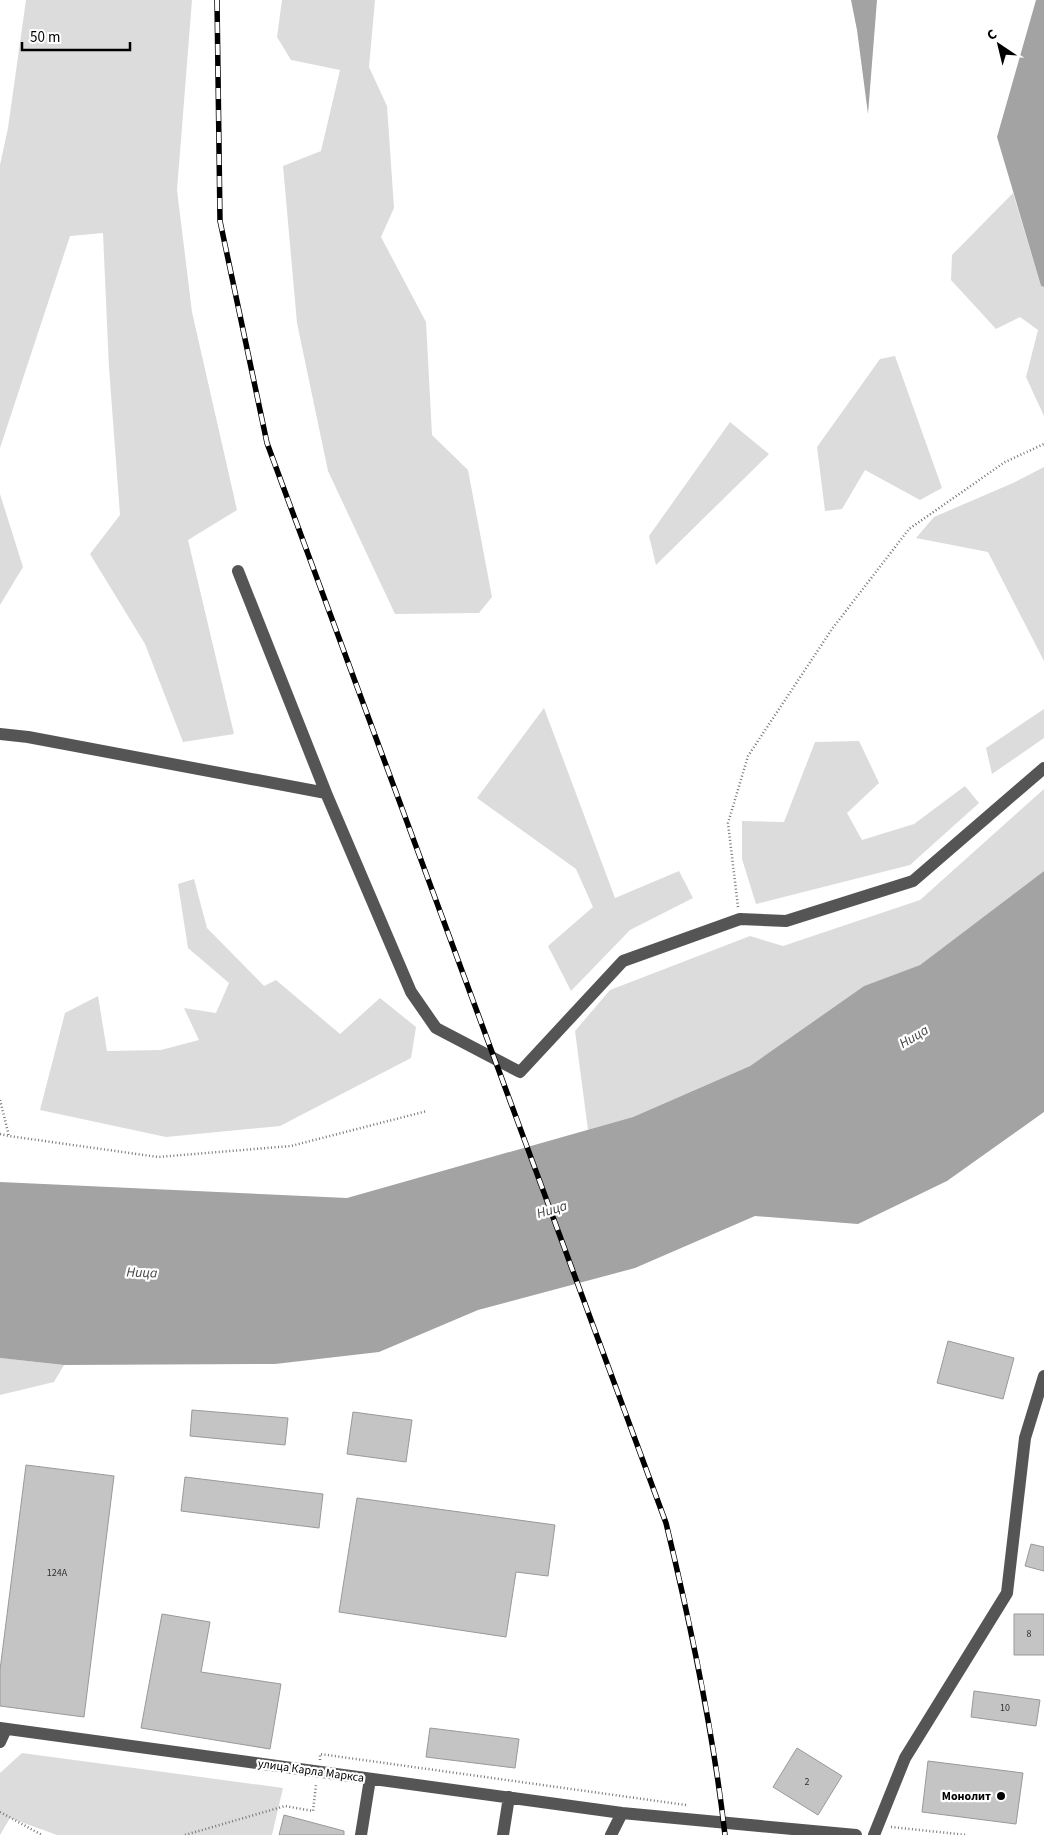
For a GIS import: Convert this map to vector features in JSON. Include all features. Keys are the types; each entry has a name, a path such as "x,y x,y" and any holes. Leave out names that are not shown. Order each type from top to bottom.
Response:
{"street":[{"path":"238,571 326,793 411,992 436,1028 520,1072 623,961 740,919 786,921 913,882 1044,768"},
{"path":"0,734 28,737 326,793"},
{"path":"876,1830 905,1758 1007,1593 1025,1438 1044,1376"},
{"path":"0,1742 3,1729"},
{"name":"улица Карла Маркса","path":"3,1729 622,1813 787,1831 856,1835"},
{"path":"361,1835 370,1778"},
{"path":"504,1834 509,1798"},
{"path":"611,1835 622,1813"}],"path":[{"path":"740,919 728,822 748,756 832,629 908,529 1005,462 1044,444"},
{"path":"0,1100 9,1136"},
{"path":"0,1134 158,1157 291,1146 427,1111"},
{"path":"185,1835 285,1806 313,1811 320,1754 684,1804 692,1807"},
{"path":"0,1812 42,1835"},
{"path":"876,1830 967,1835"}],"shaded area":[{"path":"26,0 192,0 177,190 192,312 237,510 188,540 234,734 183,742 145,644 90,554 120,515 109,368 103,233 70,236 0,448 0,165 8,128"},
{"path":"282,0 375,0 369,67 387,106 394,208 381,237 426,322 432,435 468,470 492,597 479,613 395,614 328,471 297,323 283,166 321,151 340,70 291,60 277,37"},
{"path":"1013,193 1041,286 1044,287 1044,416 1026,377 1038,330 1020,317 996,329 951,280 952,255"},
{"path":"895,356 942,488 920,500 865,470 842,509 825,511 817,447 880,359"},
{"path":"730,422 769,454 656,565 649,536"},
{"path":"1044,467 1044,661 988,552 916,538 934,517 1013,483"},
{"path":"0,494 23,567 0,605"},
{"path":"544,708 615,898 679,871 693,898 630,930 571,991 548,946 593,907 576,869 477,798"},
{"path":"1044,709 1044,738 992,774 986,748"},
{"path":"859,741 879,783 847,813 862,840 914,824 965,786 979,803 910,865 756,904 742,859 742,821 784,822 815,742"},
{"path":"1044,789 1044,871 920,965 864,986 750,1066 633,1117 588,1130 575,1031 610,990 750,936 783,946 920,900"},
{"path":"194,879 207,928 264,986 276,980 340,1034 380,998 416,1027 411,1058 280,1126 166,1137 40,1110 65,1013 98,996 107,1051 161,1050 199,1040 184,1008 216,1013 229,983 188,948 178,884"},
{"path":"0,1358 64,1365 54,1382 0,1395"},
{"path":"22,1753 283,1788 272,1835 57,1835 10,1818 0,1835 0,1773"}],"water":[{"path":"851,0 877,0 868,114 857,30"},
{"path":"1036,0 1044,0 1044,287 1041,286 997,137"},
{"name":"Ница","path":"1044,871 1044,1112 947,1181 858,1224 755,1216 635,1268 478,1310 379,1352 275,1364 64,1365 0,1358 0,1182 347,1198 633,1117 750,1066 864,986 920,965"}],"building":[{"path":"948,1341 1014,1358 1003,1399 937,1383"},
{"path":"192,1410 288,1418 285,1445 190,1436"},
{"path":"353,1412 412,1420 406,1462 347,1454"},
{"path":"26,1465 114,1476 84,1717 0,1706 0,1670"},
{"path":"185,1477 323,1494 319,1528 181,1511"},
{"path":"357,1498 555,1525 548,1576 516,1572 506,1637 339,1612"},
{"path":"1031,1544 1044,1547 1044,1571 1025,1566"},
{"path":"162,1614 210,1622 201,1672 281,1684 270,1749 141,1728"},
{"path":"1014,1614 1044,1614 1044,1655 1014,1655"},
{"path":"974,1691 1040,1700 1036,1726 971,1717"},
{"path":"430,1728 519,1739 515,1768 426,1757"},
{"path":"797,1748 842,1776 818,1815 773,1787"},
{"path":"928,1761 1023,1773 1016,1824 922,1812"},
{"path":"284,1815 344,1831 344,1835 279,1835"}],"railway":[{"path":"217,0 220,221 267,443 666,1523 700,1678 714,1756 725,1835"}],"place":[{"name":"Монолит","path":"1001,1796"}]}
